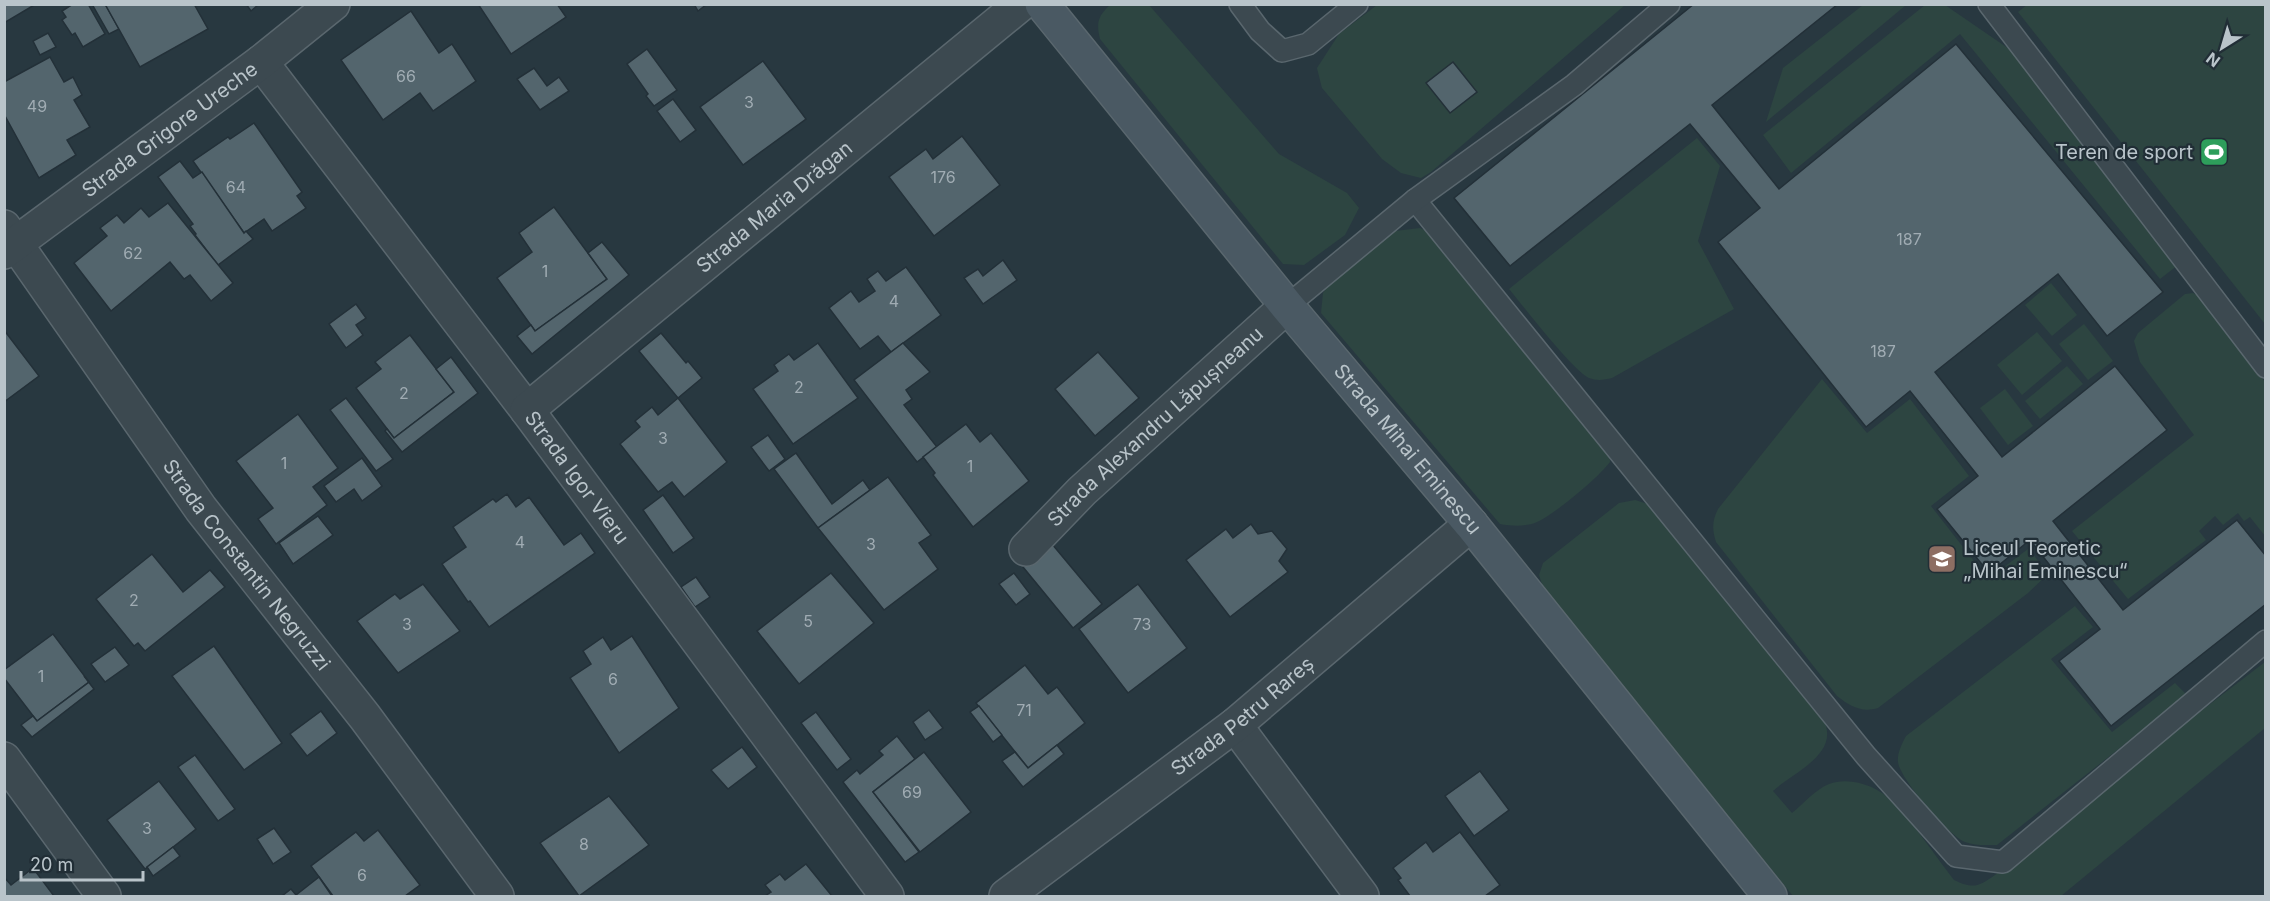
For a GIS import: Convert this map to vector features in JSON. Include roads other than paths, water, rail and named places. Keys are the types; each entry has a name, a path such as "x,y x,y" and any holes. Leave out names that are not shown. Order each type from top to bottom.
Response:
{"main road":[{"name":"Strada Mihai Eminescu","path":"1042,4 1287,306 1471,524 1770,897"}],"street":[{"name":"Strada Grigore Ureche","path":"8,241 261,62 333,4"},
{"name":"Strada Maria Drăgan","path":"527,410 1021,4"},
{"name":"Strada Igor Vieru","path":"261,62 527,410 887,897"},
{"name":"Strada Constantin Negruzzi","path":"8,241 201,508 365,717 497,897"},
{"name":"Strada Alexandru Lăpușneanu","path":"1026,549 1082,491 1287,306"},
{"name":"Strada Petru Rareș","path":"1006,897 1235,725 1471,524"},
{"path":"1235,725 1362,897"},
{"path":"4,759 104,897"}],"lane":[{"path":"1240,4 1260,31 1282,51 1308,44 1357,4"},
{"path":"1287,306 1415,200 1574,85 1669,4"},
{"path":"1989,4 2265,367"},
{"path":"1415,200 1866,756 1956,856 2003,862 2265,641"}],"place":[{"name":"Teren de sport","path":"2214,152"},
{"name":"Liceul Teoretic „Mihai Eminescu“","path":"1942,559"}]}
